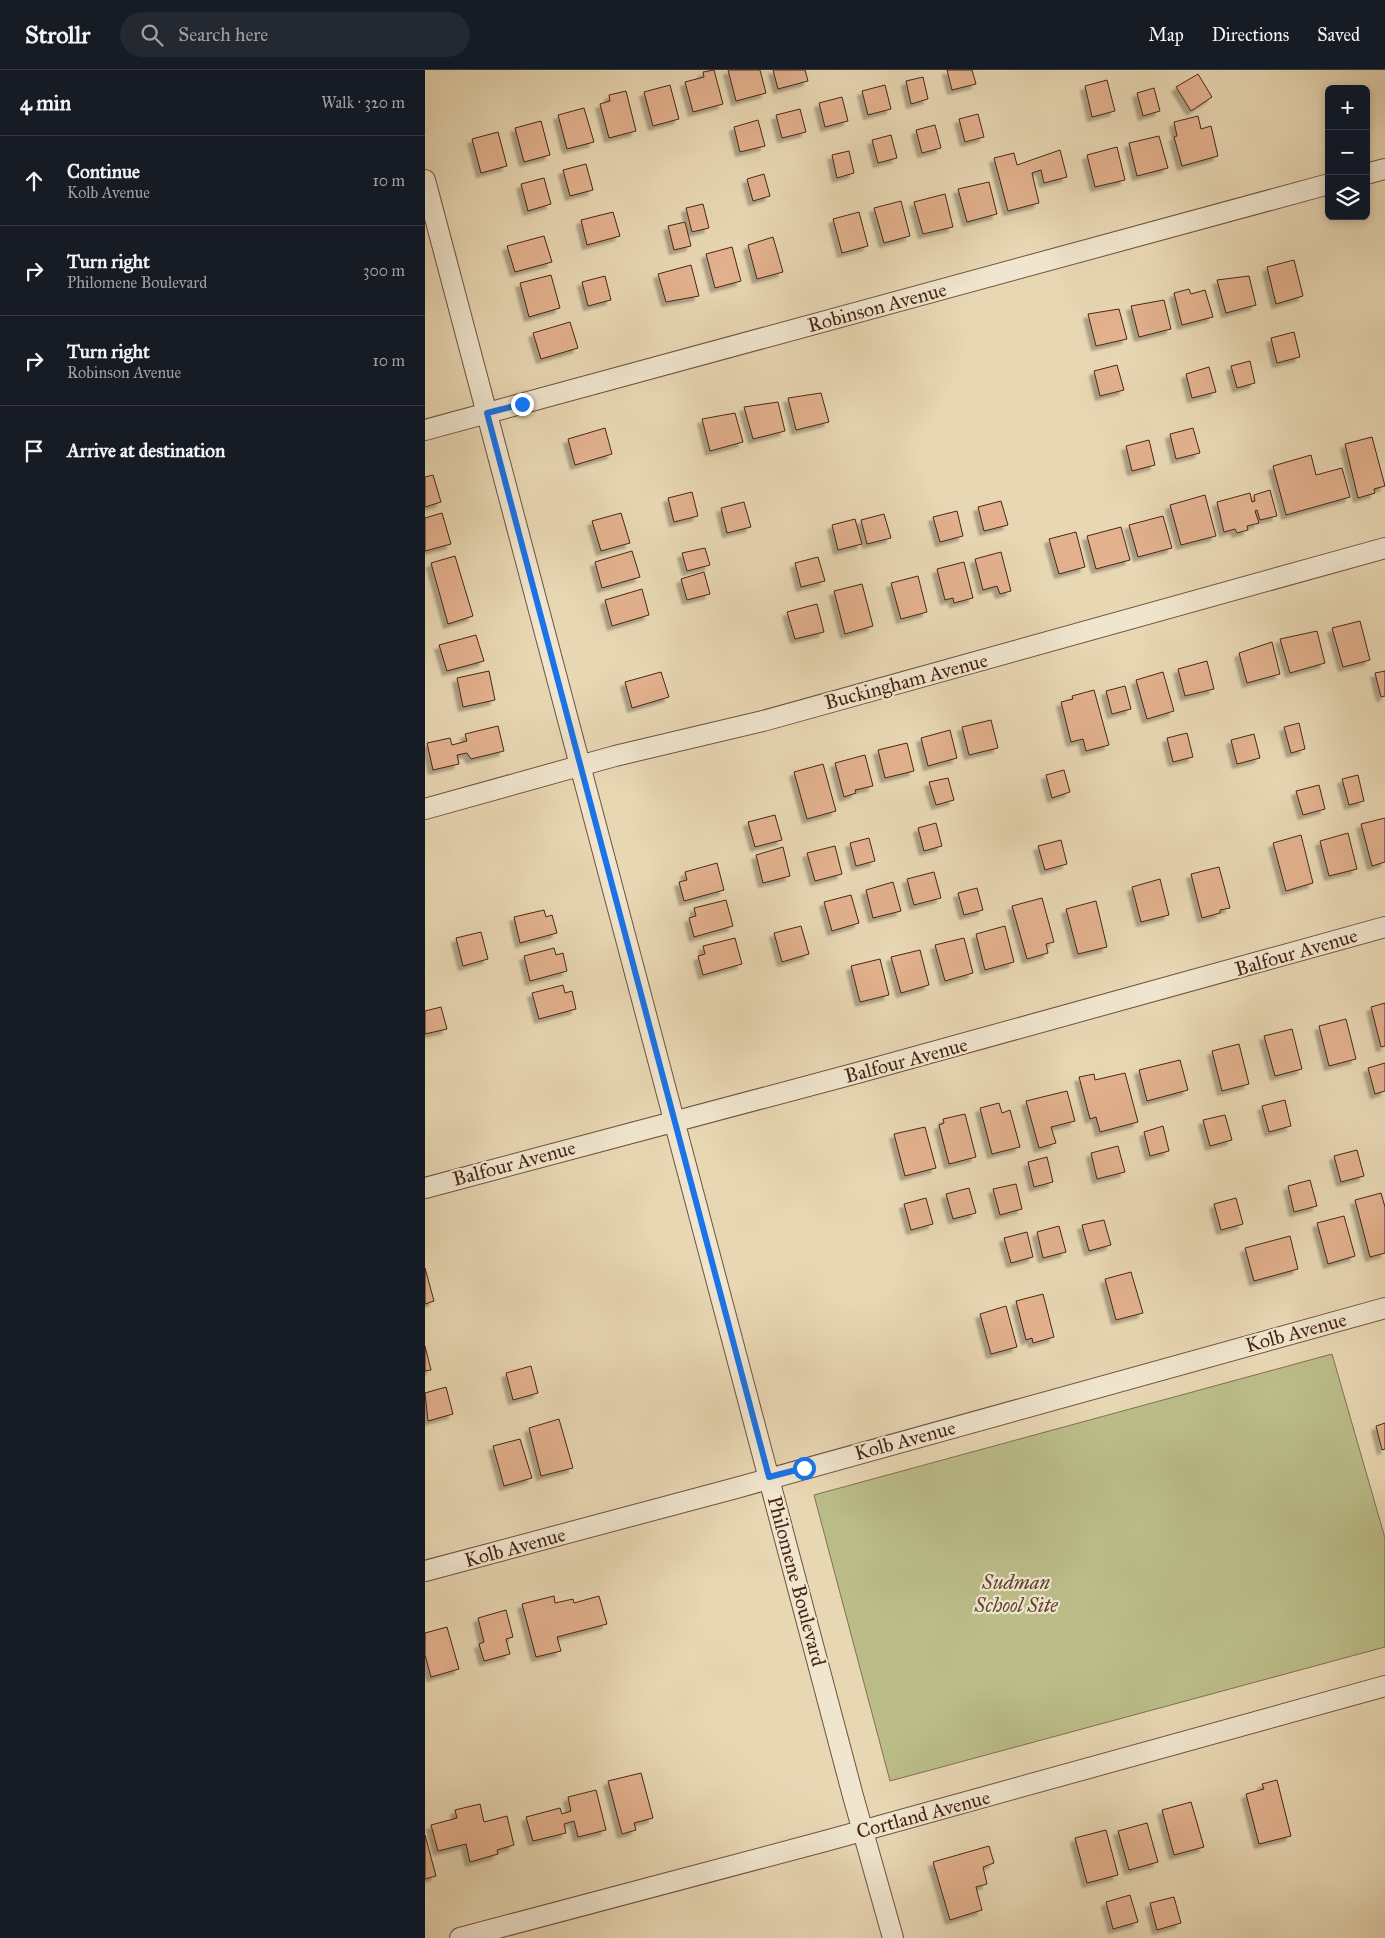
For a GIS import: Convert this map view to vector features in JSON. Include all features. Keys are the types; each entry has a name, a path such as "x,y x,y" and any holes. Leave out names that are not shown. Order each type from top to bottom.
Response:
{"street":[{"path":"1370,173 1385,169"},
{"name":"Philomene Boulevard","path":"425,180 893,1938"},
{"name":"Robinson Avenue","path":"425,430 1325,185"},
{"name":"Buckingham Avenue","path":"425,809 580,766 763,720 1385,548"},
{"name":"Balfour Avenue","path":"425,1188 644,1128 675,1123 1385,927"},
{"name":"Kolb Avenue","path":"425,1571 1385,1308"},
{"name":"Cortland Avenue","path":"460,1938 863,1830 1385,1686"}],"green space":[{"name":"Sudman School Site","path":"1332,1354 1385,1538 1385,1647 890,1781 814,1495"}],"building":[{"path":"714,70 723,104 693,112 685,82 704,77 703,72"},
{"path":"728,70 760,70 766,93 736,101"},
{"path":"773,70 805,70 808,81 778,89"},
{"path":"947,70 972,70 976,84 952,90"},
{"path":"1198,74 1212,97 1191,111 1176,87"},
{"path":"923,77 928,99 911,104 906,81"},
{"path":"1107,80 1115,111 1092,117 1085,86"},
{"path":"670,85 679,119 653,126 644,92"},
{"path":"885,85 891,109 868,115 862,91"},
{"path":"1154,88 1160,111 1143,116 1137,93"},
{"path":"626,91 636,131 609,138 600,104 610,101 609,95"},
{"path":"842,97 848,121 825,127 819,103"},
{"path":"584,108 594,142 567,149 558,115"},
{"path":"800,109 806,132 782,138 776,115"},
{"path":"978,114 984,137 965,142 959,119"},
{"path":"1198,116 1201,129 1211,126 1218,156 1182,166 1174,137 1177,136 1174,122"},
{"path":"758,120 765,146 740,152 734,127"},
{"path":"541,121 550,155 524,162 515,128"},
{"path":"935,125 941,148 922,153 916,130"},
{"path":"498,132 507,166 481,173 472,139"},
{"path":"891,135 897,158 878,163 872,140"},
{"path":"1159,136 1168,168 1137,176 1129,143"},
{"path":"1117,147 1125,180 1095,187 1087,155"},
{"path":"1060,150 1067,177 1044,183 1041,170 1032,173 1039,203 1008,211 994,158 1014,153 1017,165"},
{"path":"849,151 854,173 837,178 832,155"},
{"path":"586,164 593,190 570,196 563,170"},
{"path":"764,174 770,196 753,201 747,179"},
{"path":"544,178 551,204 528,211 521,184"},
{"path":"989,182 997,214 967,222 958,189"},
{"path":"945,194 953,227 923,234 914,202"},
{"path":"901,201 910,236 884,243 874,208"},
{"path":"703,204 709,228 692,232 686,208"},
{"path":"613,212 620,236 587,245 581,220"},
{"path":"859,212 868,246 842,253 833,219"},
{"path":"685,222 691,246 674,250 668,226"},
{"path":"544,236 552,262 515,272 507,246"},
{"path":"773,237 783,272 757,279 748,245"},
{"path":"732,247 741,281 715,288 706,254"},
{"path":"1294,260 1303,296 1276,304 1267,267"},
{"path":"691,265 699,296 666,302 658,274"},
{"path":"551,275 560,308 529,317 520,283"},
{"path":"605,276 611,300 588,306 582,282"},
{"path":"1249,276 1256,305 1226,313 1217,280"},
{"path":"1189,289 1191,294 1205,290 1213,317 1182,325 1174,293"},
{"path":"1164,300 1171,329 1139,337 1131,306"},
{"path":"1119,309 1127,339 1096,346 1088,314"},
{"path":"570,322 578,348 541,359 533,333"},
{"path":"1294,332 1300,357 1277,363 1271,338"},
{"path":"1250,361 1255,383 1237,388 1231,366"},
{"path":"1117,365 1124,390 1100,396 1094,371"},
{"path":"1209,367 1216,392 1192,398 1186,374"},
{"path":"821,393 829,422 796,430 788,398"},
{"path":"778,402 785,431 753,439 744,407"},
{"path":"735,413 743,442 710,451 702,419"},
{"path":"605,428 612,454 575,465 568,439"},
{"path":"1193,428 1200,453 1176,459 1170,434"},
{"path":"1372,437 1385,486 1374,489 1375,493 1358,498 1345,444"},
{"path":"1149,440 1155,465 1132,471 1126,446"},
{"path":"1311,455 1316,475 1342,468 1350,497 1286,515 1273,466"},
{"path":"433,475 441,502 425,507 425,477"},
{"path":"1270,490 1277,516 1260,520 1257,510 1255,511 1259,523 1247,526 1248,530 1237,533 1235,529 1224,532 1217,502 1250,493 1252,502 1255,501 1254,495"},
{"path":"692,492 698,516 674,522 668,498"},
{"path":"1205,495 1216,536 1181,545 1170,505"},
{"path":"1001,501 1008,525 984,531 978,507"},
{"path":"744,502 751,527 727,533 721,508"},
{"path":"957,511 963,536 940,542 933,517"},
{"path":"442,513 451,544 425,551 425,518"},
{"path":"621,513 630,543 601,551 592,521"},
{"path":"884,514 891,538 867,544 861,520"},
{"path":"1163,516 1172,548 1138,557 1129,525"},
{"path":"855,519 862,544 838,550 832,525"},
{"path":"1121,527 1130,560 1096,569 1087,536"},
{"path":"1076,532 1085,567 1059,574 1049,539"},
{"path":"705,548 710,565 687,571 682,553"},
{"path":"632,551 640,577 602,588 595,562"},
{"path":"1001,552 1011,591 1000,594 997,586 983,590 975,559"},
{"path":"455,556 473,616 448,624 431,563"},
{"path":"818,557 825,581 801,587 795,563"},
{"path":"964,562 973,598 954,603 953,598 945,600 937,569"},
{"path":"704,572 710,594 687,600 681,579"},
{"path":"918,576 927,612 901,619 891,583"},
{"path":"862,584 873,626 845,634 834,591"},
{"path":"642,589 649,615 612,626 605,600"},
{"path":"817,604 824,632 795,639 787,612"},
{"path":"1360,621 1370,660 1343,667 1332,628"},
{"path":"1317,631 1325,663 1290,673 1280,639"},
{"path":"476,635 484,661 447,671 439,645"},
{"path":"1272,642 1280,674 1247,683 1239,653"},
{"path":"1207,661 1214,689 1185,696 1178,669"},
{"path":"489,671 495,700 463,707 457,678"},
{"path":"1385,671 1385,696 1381,697 1375,673"},
{"path":"661,672 669,697 632,708 625,682"},
{"path":"1163,672 1174,711 1147,719 1136,680"},
{"path":"1125,686 1131,709 1112,714 1106,691"},
{"path":"1094,690 1109,745 1086,751 1083,739 1071,742 1061,702 1073,699 1072,696"},
{"path":"991,720 998,748 969,755 962,727"},
{"path":"1299,723 1305,749 1291,753 1284,727"},
{"path":"498,726 504,751 471,759 467,753 457,755 459,764 433,770 427,743 450,738 452,745 467,741 465,734"},
{"path":"950,730 957,758 928,766 921,738"},
{"path":"1187,733 1193,757 1173,762 1167,738"},
{"path":"1254,734 1260,758 1237,764 1231,740"},
{"path":"907,743 914,771 885,778 878,750"},
{"path":"865,755 873,786 855,790 856,793 844,797 835,763"},
{"path":"823,764 836,811 807,819 794,772"},
{"path":"1064,770 1070,792 1052,798 1046,775"},
{"path":"1358,775 1364,801 1349,805 1342,779"},
{"path":"948,778 954,800 936,805 929,782"},
{"path":"1319,785 1325,809 1303,815 1296,791"},
{"path":"775,815 782,840 755,847 748,822"},
{"path":"1385,818 1385,862 1372,866 1361,824"},
{"path":"936,823 942,846 924,851 918,828"},
{"path":"1348,833 1357,869 1329,876 1320,841"},
{"path":"1301,835 1313,883 1286,891 1273,843"},
{"path":"869,838 875,861 856,866 850,843"},
{"path":"1061,840 1067,864 1045,870 1038,846"},
{"path":"835,846 842,874 815,881 807,853"},
{"path":"783,847 790,876 763,883 756,855"},
{"path":"717,863 724,890 684,901 679,882 687,880 685,872"},
{"path":"1219,867 1230,908 1202,918 1191,874"},
{"path":"934,872 941,898 914,905 907,879"},
{"path":"1160,879 1169,915 1141,922 1132,887"},
{"path":"893,882 901,911 873,918 866,890"},
{"path":"977,888 983,910 964,915 958,893"},
{"path":"851,895 859,923 832,931 824,902"},
{"path":"1042,898 1054,942 1046,944 1048,953 1027,959 1012,906"},
{"path":"726,900 733,926 694,937 689,918 696,916 694,908"},
{"path":"1096,901 1107,947 1078,954 1066,909"},
{"path":"544,910 546,917 552,915 557,933 520,943 514,917"},
{"path":"801,926 809,954 782,962 774,933"},
{"path":"1005,926 1014,962 985,970 976,934"},
{"path":"481,932 488,959 463,966 456,938"},
{"path":"735,938 742,964 703,975 698,956 705,954 703,946"},
{"path":"964,938 973,973 945,981 935,945"},
{"path":"554,948 556,955 563,953 567,971 530,981 524,956"},
{"path":"920,950 929,985 901,993 891,957"},
{"path":"880,959 889,995 860,1002 851,966"},
{"path":"563,985 565,993 572,991 576,1009 539,1019 532,993"},
{"path":"1385,1003 1385,1046 1381,1047 1371,1007"},
{"path":"441,1007 447,1029 425,1034 425,1011"},
{"path":"1346,1019 1356,1059 1329,1066 1319,1026"},
{"path":"1292,1029 1302,1069 1275,1076 1264,1036"},
{"path":"1239,1044 1249,1084 1222,1091 1212,1051"},
{"path":"1180,1060 1188,1090 1147,1101 1139,1070"},
{"path":"1385,1063 1385,1091 1375,1094 1368,1068"},
{"path":"1125,1073 1138,1122 1100,1132 1096,1117 1090,1119 1079,1077 1094,1074 1095,1080"},
{"path":"1067,1091 1075,1121 1051,1127 1056,1143 1039,1148 1026,1101"},
{"path":"1285,1100 1291,1126 1269,1132 1262,1106"},
{"path":"999,1103 1002,1113 1010,1110 1020,1147 992,1154 980,1108"},
{"path":"965,1114 976,1157 949,1164 939,1125 944,1123 943,1119"},
{"path":"1225,1115 1232,1140 1210,1146 1203,1120"},
{"path":"1163,1126 1169,1151 1150,1156 1144,1132"},
{"path":"925,1127 936,1168 905,1176 894,1134"},
{"path":"1118,1146 1125,1172 1097,1179 1091,1153"},
{"path":"1357,1150 1364,1176 1341,1182 1334,1156"},
{"path":"1047,1157 1053,1182 1034,1187 1028,1162"},
{"path":"1310,1180 1317,1206 1294,1212 1288,1186"},
{"path":"1016,1184 1022,1209 1000,1215 993,1189"},
{"path":"969,1188 976,1213 953,1219 946,1194"},
{"path":"1381,1193 1385,1207 1385,1253 1370,1257 1355,1200"},
{"path":"926,1198 933,1224 911,1230 904,1204"},
{"path":"1236,1198 1243,1224 1221,1230 1214,1204"},
{"path":"1344,1216 1355,1256 1328,1264 1317,1223"},
{"path":"1104,1220 1111,1245 1089,1251 1082,1225"},
{"path":"1059,1226 1066,1252 1043,1258 1037,1232"},
{"path":"1027,1232 1033,1257 1011,1263 1004,1238"},
{"path":"1290,1236 1298,1269 1254,1281 1245,1248"},
{"path":"425,1268 434,1301 425,1304"},
{"path":"1131,1272 1143,1313 1116,1320 1105,1279"},
{"path":"1043,1294 1054,1337 1033,1343 1032,1338 1026,1340 1016,1301"},
{"path":"1006,1306 1017,1347 991,1354 980,1314"},
{"path":"425,1346 431,1370 425,1371"},
{"path":"531,1366 538,1393 513,1400 506,1373"},
{"path":"446,1387 453,1414 428,1421 425,1393"},
{"path":"559,1419 573,1468 541,1476 529,1428"},
{"path":"1385,1423 1385,1449 1382,1450 1376,1426"},
{"path":"520,1439 532,1478 504,1486 493,1446"},
{"path":"554,1596 555,1603 573,1599 574,1603 599,1596 607,1624 557,1637 561,1651 536,1657 522,1604"},
{"path":"506,1610 513,1637 506,1639 510,1654 484,1661 479,1644 484,1642 478,1618"},
{"path":"447,1627 459,1669 431,1677 425,1655 425,1633"},
{"path":"641,1773 653,1818 634,1823 636,1830 622,1834 608,1781"},
{"path":"1277,1780 1291,1836 1259,1844 1246,1794 1264,1789 1262,1784"},
{"path":"596,1790 606,1830 578,1837 574,1821 564,1824 566,1833 533,1841 526,1817 560,1808 562,1814 571,1811 568,1797"},
{"path":"1191,1802 1204,1847 1174,1855 1162,1810"},
{"path":"480,1804 484,1822 507,1816 514,1845 497,1850 498,1854 470,1862 466,1844 438,1851 431,1825 457,1818 455,1810"},
{"path":"1147,1823 1158,1862 1129,1870 1118,1831"},
{"path":"1106,1830 1118,1875 1087,1883 1075,1838"},
{"path":"425,1835 436,1876 425,1879"},
{"path":"989,1846 994,1863 983,1867 987,1884 976,1887 982,1910 950,1920 933,1862"},
{"path":"1130,1895 1138,1922 1113,1929 1106,1902"},
{"path":"1174,1897 1181,1923 1157,1930 1150,1903"}],"route":[{"path":"522,404 487,413 683,1158 769,1477 804,1468"}]}
